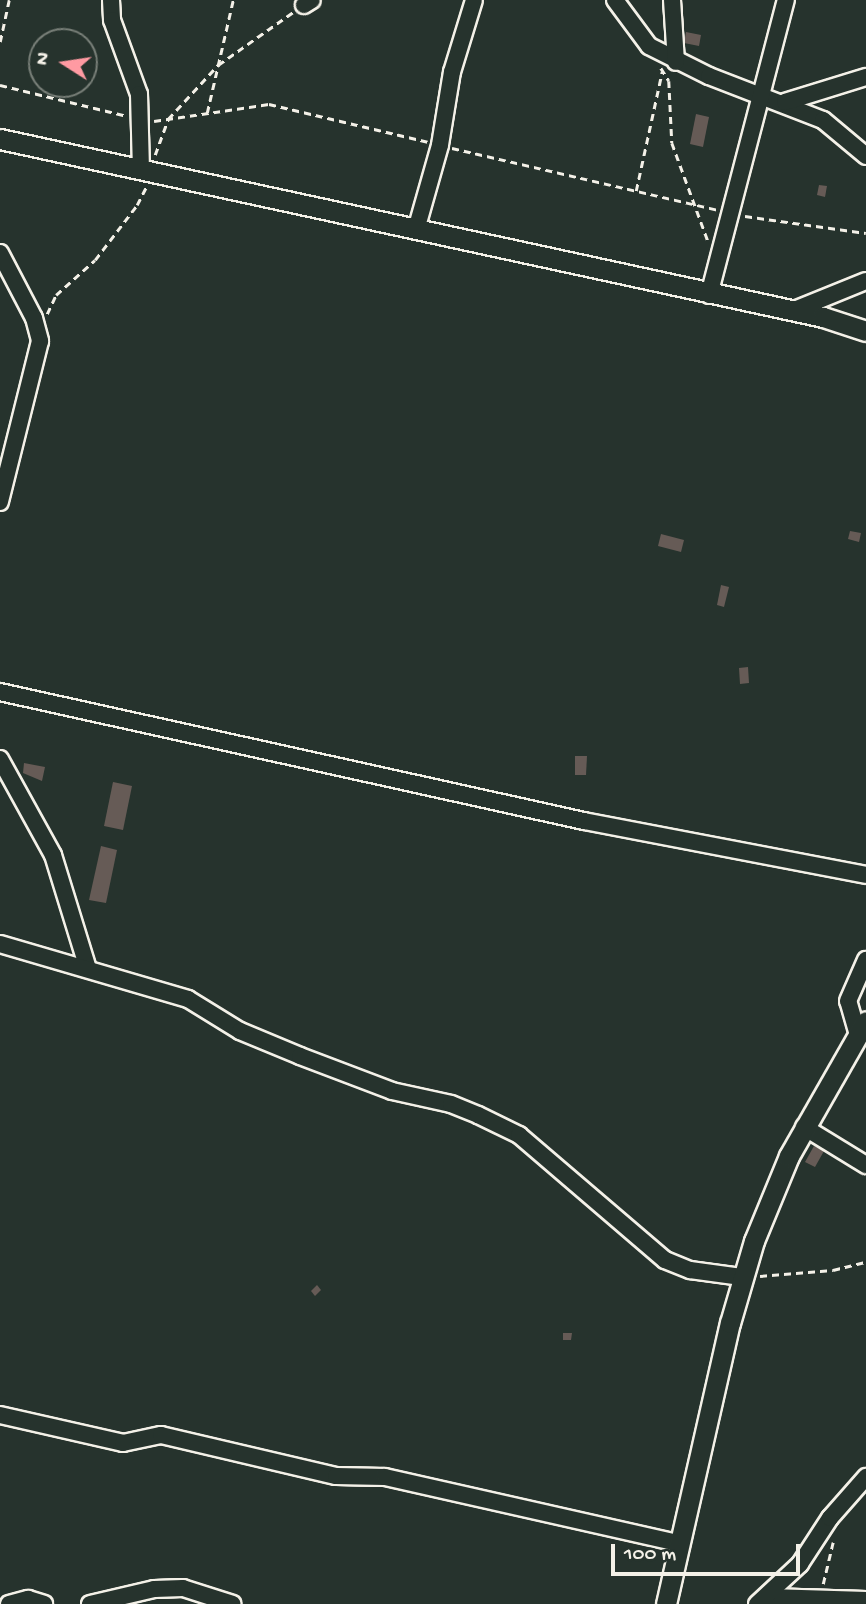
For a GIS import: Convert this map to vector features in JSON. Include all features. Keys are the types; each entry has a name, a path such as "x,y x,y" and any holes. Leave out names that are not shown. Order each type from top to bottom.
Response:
{"street":[{"path":"111,0 112,20 139,94 145,172"},
{"path":"416,230 440,145 452,72 474,0"},
{"path":"615,0 649,46 669,66 761,97 785,102 823,120 866,156"},
{"path":"669,66 672,0"},
{"path":"709,295 786,0"},
{"path":"785,102 866,76"},
{"path":"0,139 792,311 866,331"},
{"path":"0,253 34,318 40,341 0,502"},
{"path":"792,311 866,281"},
{"path":"0,692 584,821 866,875"},
{"path":"0,759 53,855 88,969"},
{"path":"0,944 188,999 240,1031 392,1091 451,1104 478,1115 519,1135 665,1260 690,1270 742,1277"},
{"path":"666,1604 678,1543 742,1277 766,1206 804,1127 862,1028 848,1001 866,960"},
{"path":"804,1127 866,1166"},
{"path":"0,1415 122,1443 161,1434 336,1476 385,1477 678,1543"},
{"path":"763,1600 800,1564 830,1518 866,1477"},
{"path":"90,1604 144,1591 183,1588 233,1604"},
{"path":"9,1604 28,1599 44,1604"},
{"path":"763,1600 866,1600"}],"path":[{"path":"0,42 9,0"},
{"path":"207,114 233,0"},
{"path":"40,341 56,295 94,260 137,205 145,172 168,119 218,65 308,2"},
{"path":"656,60 669,66"},
{"path":"636,191 669,66"},
{"path":"669,66 672,143 709,242"},
{"path":"742,1277 833,1270 864,1262"},
{"path":"820,1601 833,1540"}],"building":[{"path":"686,32 701,35 699,46 684,43"},
{"path":"696,114 709,117 703,147 690,144"},
{"path":"819,185 827,186 825,197 817,195"},
{"path":"850,531 861,533 859,542 848,539"},
{"path":"661,534 684,540 681,552 658,546"},
{"path":"721,585 729,587 724,607 717,605"},
{"path":"748,667 749,683 740,684 739,668"},
{"path":"575,756 587,756 586,775 575,775"},
{"path":"24,763 45,767 42,781 23,773"},
{"path":"113,782 132,786 123,830 104,826"},
{"path":"101,846 117,850 106,903 89,900"},
{"path":"814,1146 824,1151 815,1167 805,1162"},
{"path":"317,1285 321,1290 315,1296 311,1291"},
{"path":"563,1333 572,1333 571,1340 563,1340"}]}
